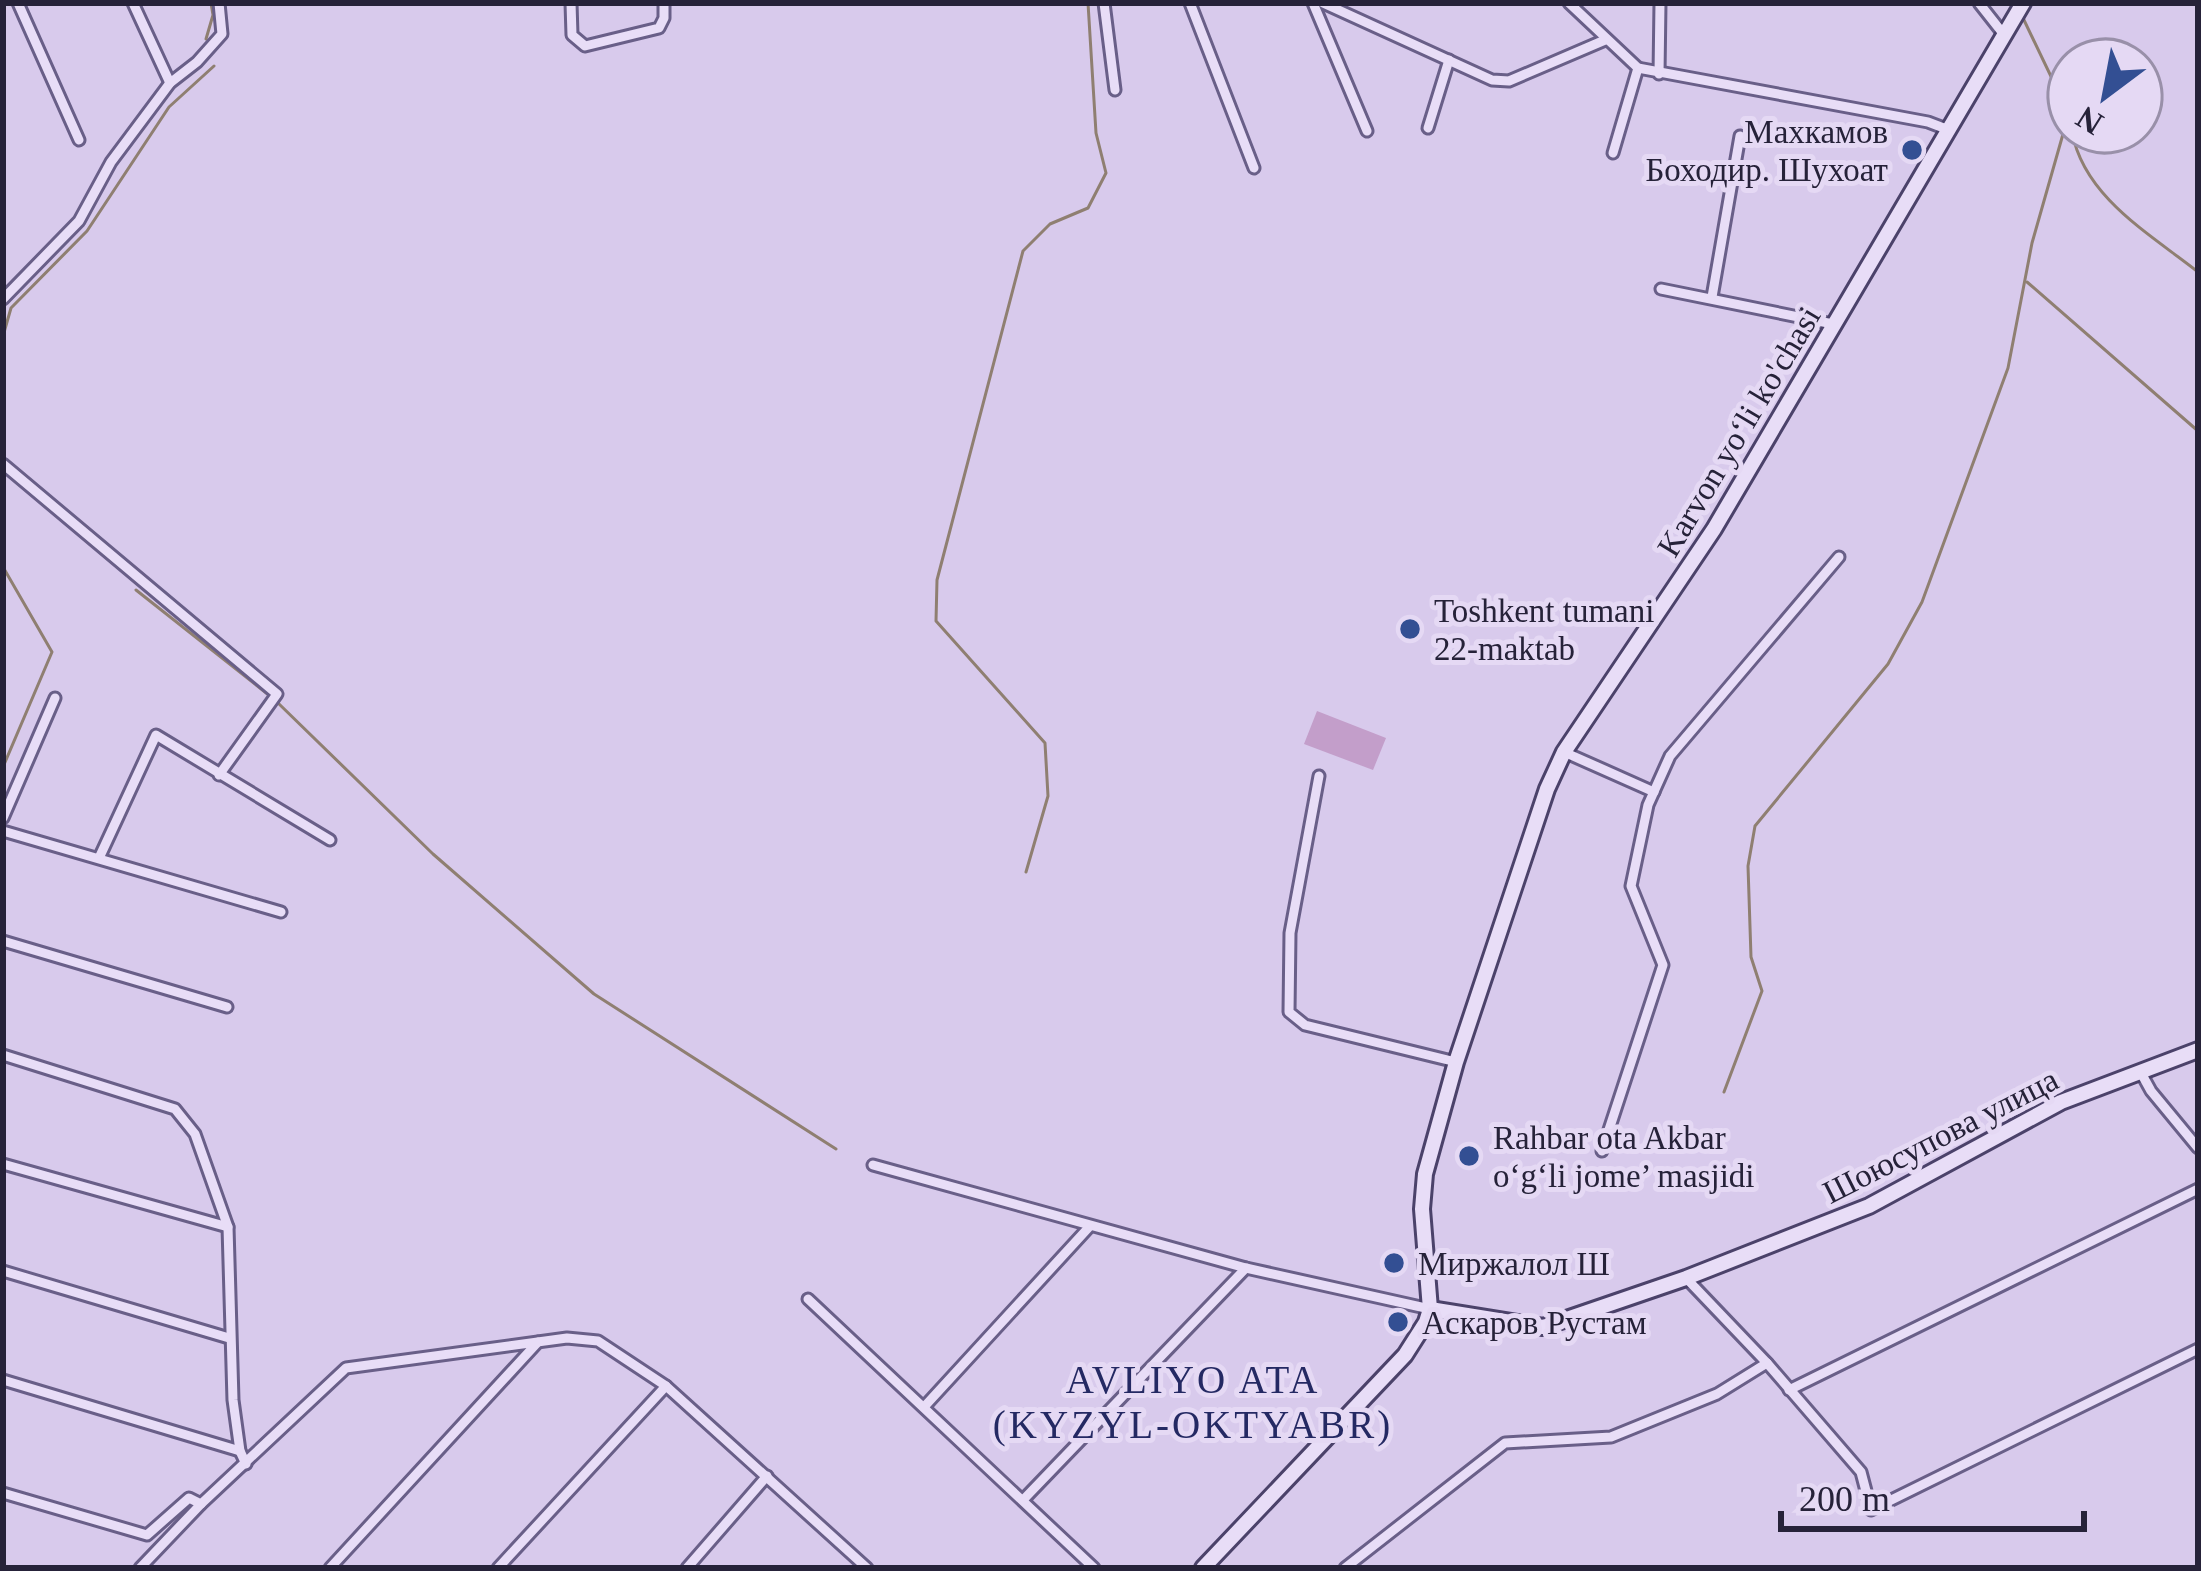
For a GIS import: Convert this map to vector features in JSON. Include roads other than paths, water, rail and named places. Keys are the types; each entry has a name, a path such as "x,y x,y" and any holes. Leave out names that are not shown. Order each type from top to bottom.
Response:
{"street":[{"path":"18,3 79,140"},
{"path":"133,3 170,82"},
{"path":"3,299 80,221 111,162 170,82 223,34 219,3"},
{"path":"571,3 572,34 585,46 659,28 664,3"},
{"path":"1104,3 1114,90"},
{"path":"1190,3 1254,168"},
{"path":"1313,3 1367,131"},
{"path":"1323,3 1492,80 1509,81 1605,40"},
{"path":"1569,3 1638,68 1928,122 1949,130"},
{"path":"1659,74 1660,3"},
{"path":"1979,3 2005,35"},
{"name":"Karvon yo‘li ko'chasi","path":"1430,1309 1421,1209 1425,1174 1456,1062 1540,808 1564,752 1714,529 2024,3"},
{"path":"1428,128 1449,60"},
{"path":"1613,153 1638,68"},
{"path":"1712,297 1740,136"},
{"path":"1660,290 1833,324"},
{"path":"3,464 277,694 219,776"},
{"path":"1602,1151 1663,965 1631,886 1654,792 1670,756 1839,557"},
{"path":"3,818 55,698"},
{"path":"100,856 155,735 330,840"},
{"path":"1564,752 1654,792"},
{"path":"1319,776 1290,933 1289,1012 1304,1025 1456,1062"},
{"path":"3,831 281,912"},
{"path":"3,941 227,1007"},
{"name":"Шоюсупова улица","path":"1430,1309 1543,1327 1686,1278 1869,1206 2004,1131 2198,1050"},
{"path":"3,1055 181,1113 202,1149 228,1227 229,1338 240,1451 246,1464"},
{"path":"2140,1071 2198,1148"},
{"path":"3,1164 228,1227"},
{"path":"873,1165 1246,1268 1430,1309 1406,1355 1203,1568"},
{"path":"1789,1390 2198,1189"},
{"path":"924,1407 1090,1226"},
{"path":"1023,1500 1246,1268"},
{"path":"3,1271 229,1338"},
{"path":"1686,1278 1861,1472 1871,1510 2198,1349"},
{"path":"808,1299 1094,1568"},
{"path":"140,1568 346,1368 567,1338 598,1341 666,1386 867,1568"},
{"path":"330,1568 539,1341"},
{"path":"1345,1568 1505,1443 1611,1437 1717,1394 1767,1363"},
{"path":"3,1380 240,1451"},
{"path":"498,1568 666,1386"},
{"path":"687,1568 767,1476"},
{"path":"3,1493 147,1535 189,1498 201,1504"}],"waterway":[{"path":"206,39 213,15 211,3"},
{"path":"1026,872 1048,796 1045,743 936,621 937,580 1023,251 1050,224 1088,208 1106,173 1096,133 1088,3"},
{"path":"2023,18 2045,64"},
{"path":"3,336 11,308 87,231 169,107 214,66"},
{"path":"1724,1092 1762,991 1751,957 1748,866 1755,826 1888,664 1922,602 2008,368 2032,243 2057,156"},
{"path":"2080,156 2104,195 2198,272"},
{"path":"2027,282 2198,431"},
{"path":"3,567 52,652 3,767"},
{"path":"136,590 270,696"},
{"path":"277,702 433,854 594,994 836,1149"}],"place":[{"name":"Махкамов Боходир. Шухоат","path":"1912,150"},
{"name":"Toshkent tumani 22-maktab","path":"1410,629"},
{"name":"Rahbar ota Akbar o‘g‘li jome’ masjidi","path":"1469,1156"},
{"name":"Миржалол Ш","path":"1394,1263"},
{"name":"Аскаров Рустам","path":"1398,1322"}],"district":[{"name":"AVLIYO ATA (KYZYL-OKTYABR)","path":"1193,1402"}]}
